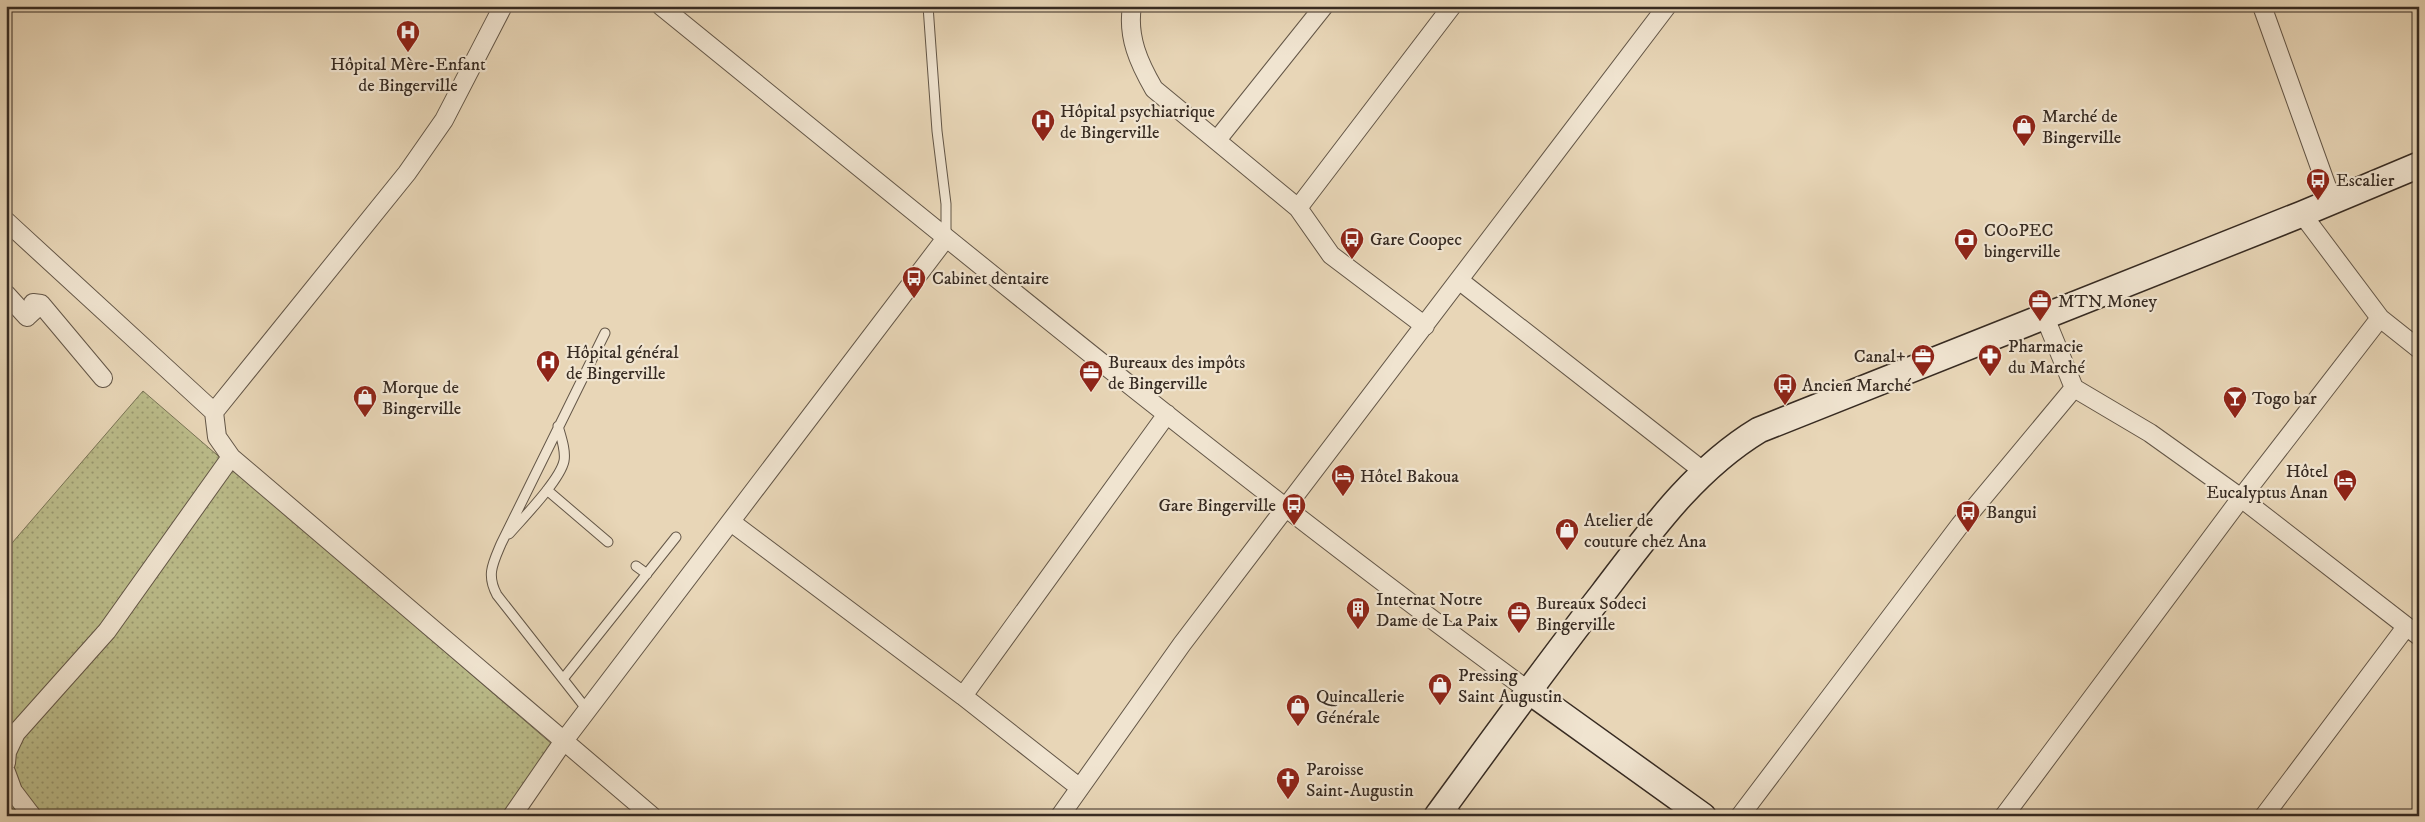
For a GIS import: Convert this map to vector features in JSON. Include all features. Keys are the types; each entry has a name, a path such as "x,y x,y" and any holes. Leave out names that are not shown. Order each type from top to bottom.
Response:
{"main road":[{"path":"1448,812 1529,691 1652,530 1703,471 1735,445 1759,430 2044,315 2302,214 2419,165"},
{"path":"1529,691 1704,816"}],"street":[{"path":"214,412 407,173 444,120 503,6"},
{"path":"661,6 946,238 1168,414 1529,691"},
{"path":"1132,6 1130,18 1134,47 1142,68 1154,89 1298,208 1331,255 1425,326"},
{"path":"1217,140 1324,6"},
{"path":"1298,208 1452,6"},
{"path":"1060,816 1182,644 1460,281 1667,6"},
{"path":"2262,6 2332,201"},
{"path":"2302,214 2380,318 2419,349"},
{"path":"6,220 214,412 217,437 231,456 652,816"},
{"path":"512,816 564,742 946,238"},
{"path":"1460,281 1703,471"},
{"path":"6,294 27,317 37,303 104,378"},
{"path":"2044,315 2074,388 2150,433 2241,498 2412,632 2264,816"},
{"path":"2004,816 2241,498 2380,318"},
{"path":"1740,816 1960,525 2074,388"},
{"path":"963,696 1168,414"},
{"path":"6,763 8,752 16,733 107,631 231,456"},
{"path":"731,522 963,696 1080,788"},
{"path":"6,772 13,791 32,816"}],"lane":[{"path":"928,6 937,131 946,204 946,238"},
{"path":"588,711 492,586 491,567 558,426 605,334"},
{"path":"501,544 547,490 563,464 563,447 558,426"},
{"path":"547,490 608,542"},
{"path":"562,679 676,537"},
{"path":"636,566 646,574"}],"green space":[{"path":"143,391 561,752 510,816 6,816 6,550"}],"place":[{"name":"Hôpital Mère-Enfant de Bingerville","path":"408,53"},
{"name":"Hôpital psychiatrique de Bingerville","path":"1043,142"},
{"name":"Marché de Bingerville","path":"2024,147"},
{"name":"Escalier","path":"2318,201"},
{"name":"Gare Coopec","path":"1352,260"},
{"name":"CO0PEC bingerville","path":"1966,261"},
{"name":"Cabinet dentaire","path":"914,299"},
{"name":"MTN Money","path":"2040,322"},
{"name":"Canal+","path":"1923,377"},
{"name":"Pharmacie du Marché","path":"1990,377"},
{"name":"Hôpital général de Bingerville","path":"548,383"},
{"name":"Bureaux des impôts de Bingerville","path":"1091,393"},
{"name":"Ancien Marché","path":"1785,406"},
{"name":"Morque de Bingerville","path":"365,418"},
{"name":"Togo bar","path":"2235,419"},
{"name":"Hôtel Bakoua","path":"1343,497"},
{"name":"Hôtel Eucalyptus Anan","path":"2345,502"},
{"name":"Gare Bingerville","path":"1294,526"},
{"name":"Bangui","path":"1968,533"},
{"name":"Atelier de couture chez Ana","path":"1567,551"},
{"name":"Internat Notre Dame de La Paix","path":"1358,630"},
{"name":"Bureaux Sodeci Bingerville","path":"1519,634"},
{"name":"Pressing Saint Augustin","path":"1440,706"},
{"name":"Quincallerie Générale","path":"1298,727"},
{"name":"Paroisse Saint-Augustin","path":"1288,800"}]}
